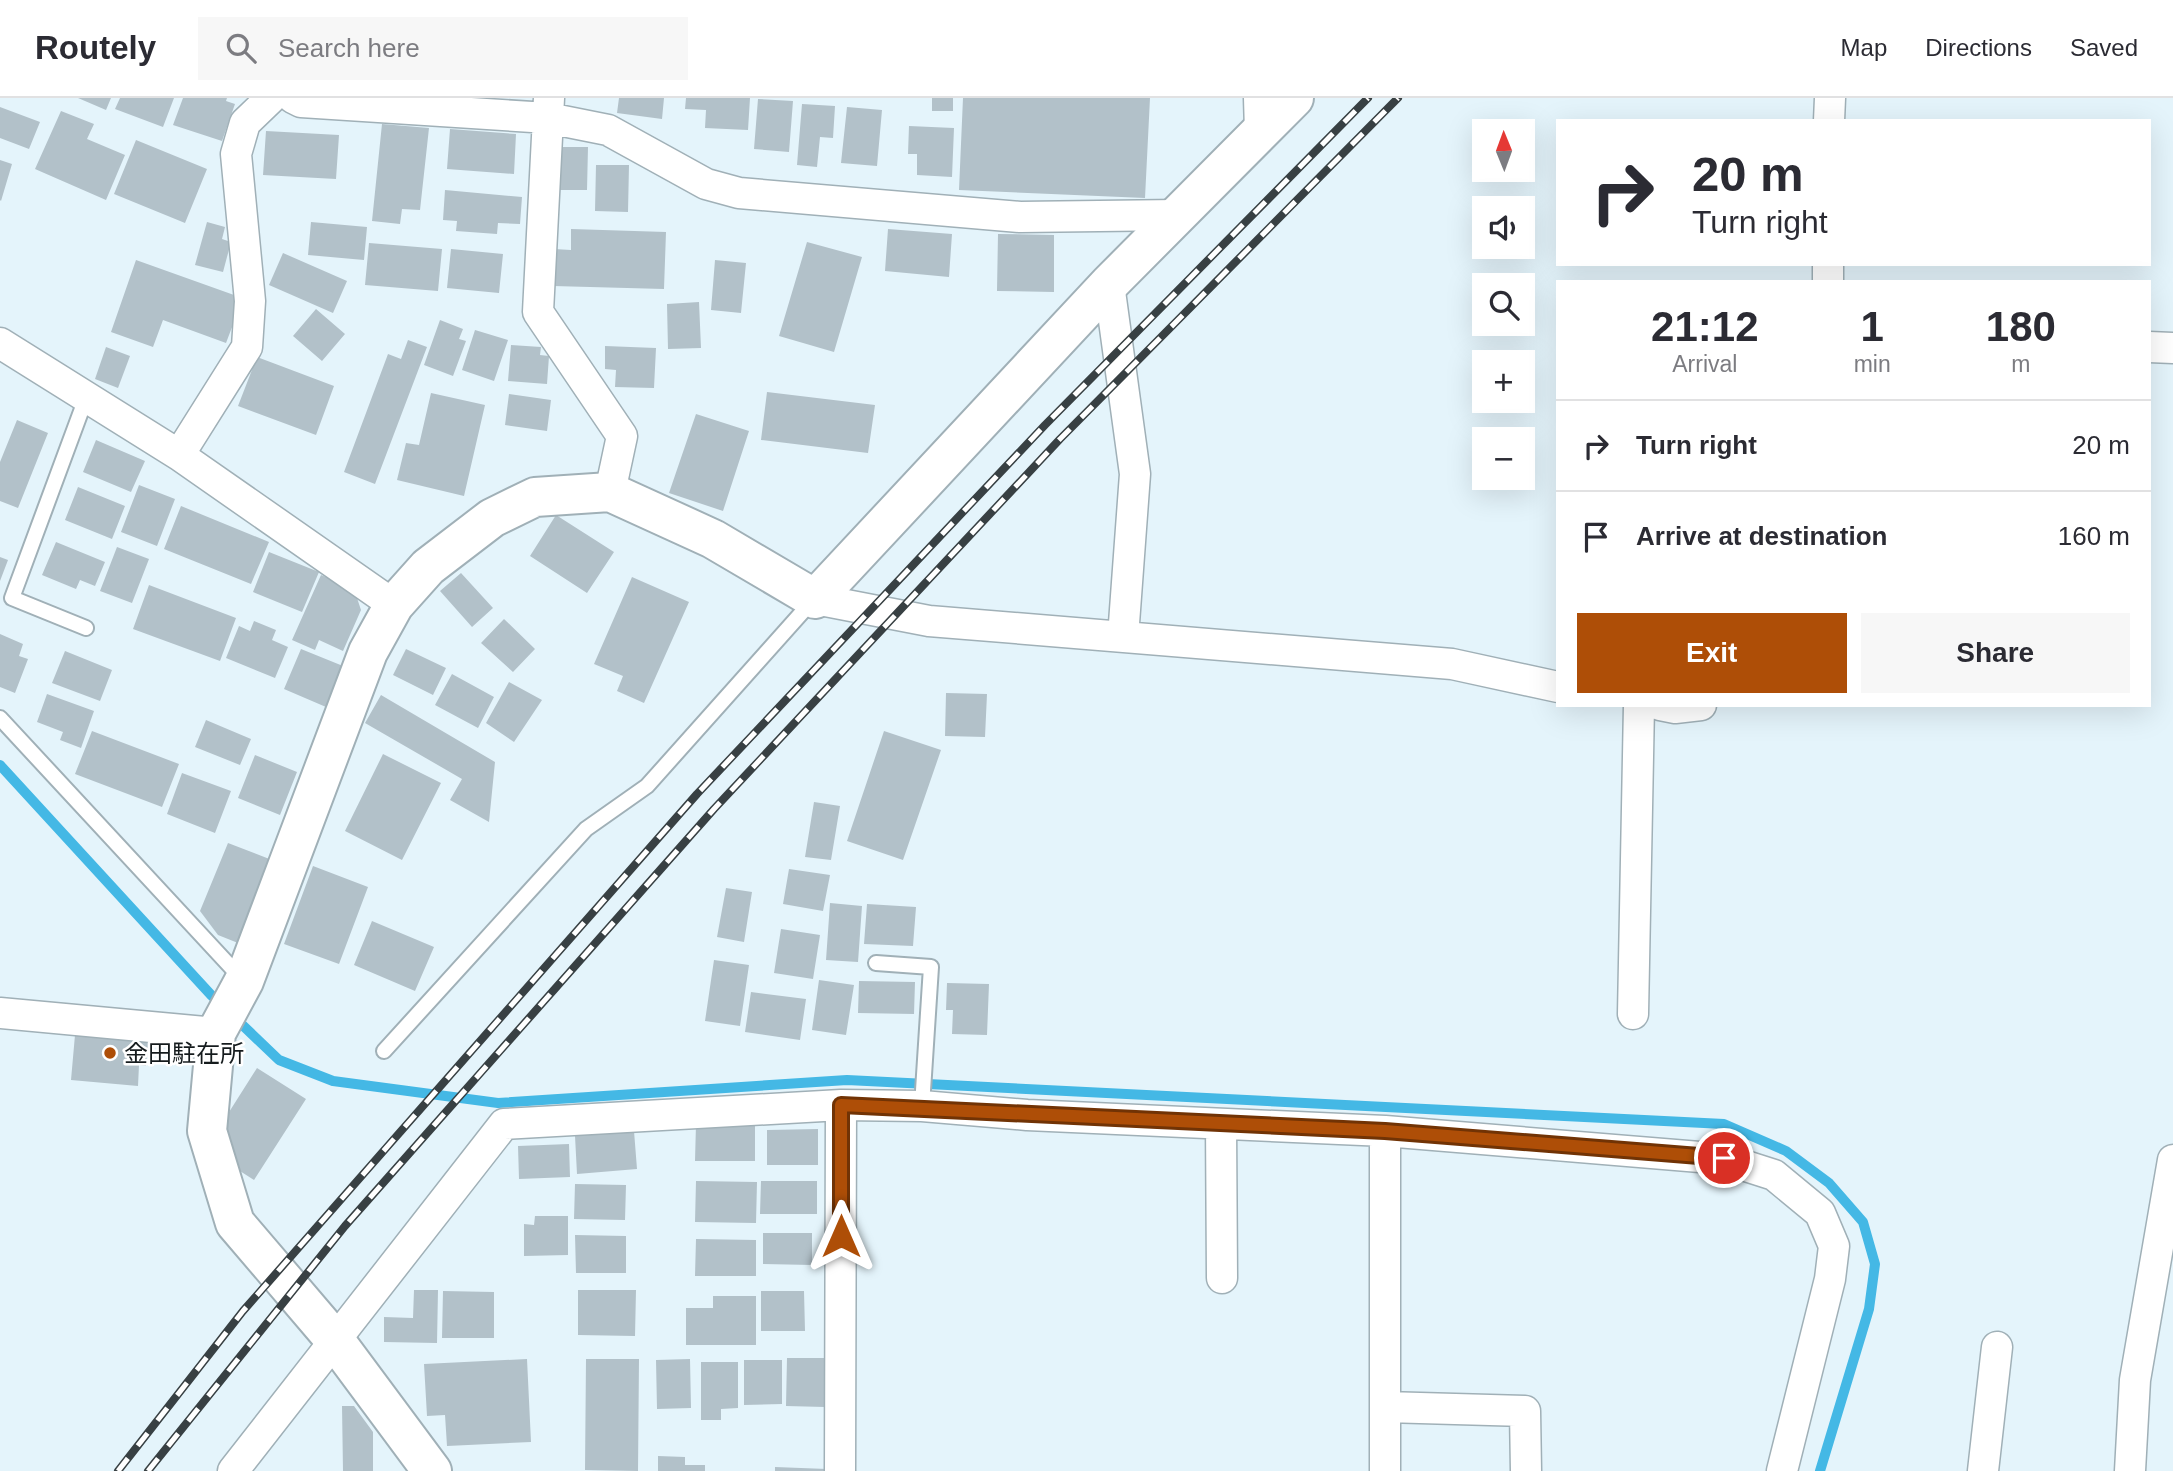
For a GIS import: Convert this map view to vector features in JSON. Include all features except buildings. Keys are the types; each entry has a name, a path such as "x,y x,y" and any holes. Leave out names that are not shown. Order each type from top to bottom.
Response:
{"street":[{"path":"179,455 247,347 250,301 236,154 246,123 271,98"},
{"path":"293,98 301,102 548,108 608,130 706,184 739,194 1020,217 1178,215"},
{"path":"815,599 1109,284 1178,215 1260,115 1294,98"},
{"path":"1829,119 1830,98"},
{"path":"548,108 538,312 622,436 610,492"},
{"path":"1109,284 1135,474 1124,637"},
{"path":"0,343 179,455 394,605"},
{"path":"2151,348 2173,348"},
{"path":"432,1471 334,1339 235,1223 207,1131 216,1033 244,981 368,652 394,605 428,567 492,518 535,497 610,492 713,539 815,599 929,621 1452,664 1556,687"},
{"path":"1633,1014 1639,707"},
{"path":"0,1013 216,1033"},
{"path":"840,1471 841,1105"},
{"path":"233,1471 503,1124 841,1105 922,1106 1385,1131 1724,1158 1774,1175 1820,1213 1834,1246 1830,1279 1782,1471"},
{"path":"1221,1124 1222,1278"},
{"path":"1385,1131 1385,1471"},
{"path":"2130,1471 2135,1380 2173,1160"},
{"path":"1983,1471 1997,1347"},
{"path":"1385,1407 1525,1411 1526,1471"}],"lane":[{"path":"86,398 12,598 86,628"},
{"path":"384,1051 586,829 647,786 815,599"},
{"path":"0,718 244,981"},
{"path":"876,963 931,967 922,1106"}],"waterway":[{"path":"0,765 212,996 279,1060 333,1081 498,1103 847,1080 1724,1124 1786,1151 1829,1183 1863,1222 1875,1264 1869,1309 1820,1471"}],"railway":[{"path":"118,1471 243,1311 697,794 1045,425 1368,98"},
{"path":"148,1471 345,1226 714,809 1060,439 1398,98"}],"place":[{"name":"金田駐在所","path":"110,1053"}],"route":[{"path":"841,1236 841,1105 922,1106 1027,1115 1385,1131 1724,1158"}]}
